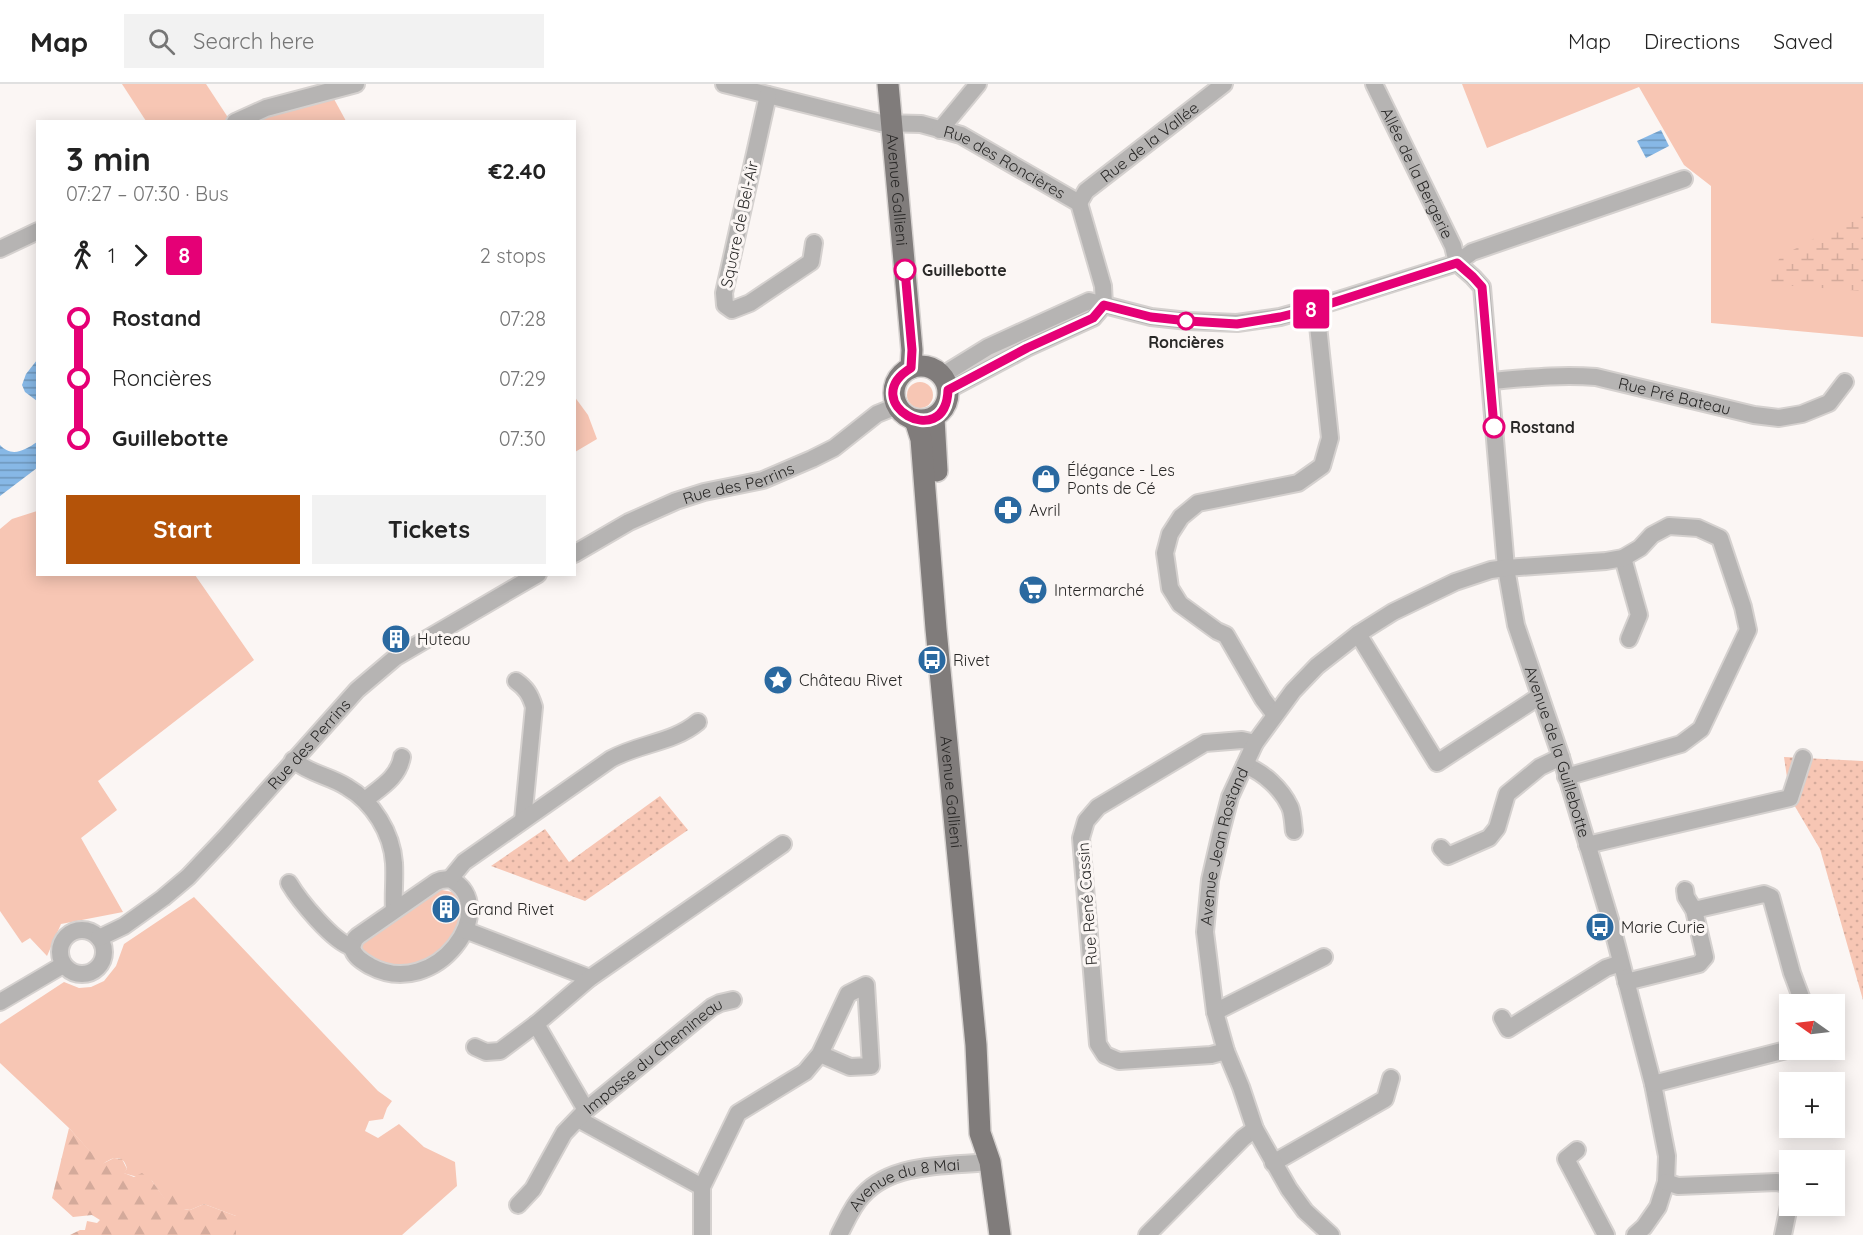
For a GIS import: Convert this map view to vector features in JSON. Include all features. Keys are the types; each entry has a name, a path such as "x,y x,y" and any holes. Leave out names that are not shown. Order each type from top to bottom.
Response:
{"main road":[{"name":"Avenue Gallieni","path":"888,84 895,123"},
{"name":"Avenue Gallieni","path":"896,84 895,123 911,339 932,375"},
{"path":"903,373 932,375 945,407 925,419 908,417 897,406 894,397 894,388 898,380 903,373"},
{"name":"Avenue Gallieni","path":"925,419 946,601 988,1072 992,1132 988,1189 991,1235"},
{"name":"Avenue Gallieni","path":"925,419 921,439 936,629 976,1045 980,1133 990,1162 1000,1235"}],"street":[{"path":"239,120 266,108 356,84"},
{"name":"Rue des Roncières","path":"724,84 865,120 880,123 921,124 961,135 1079,202 1103,286 1104,305"},
{"path":"940,130 978,84"},
{"name":"Rue de la Vallée","path":"1079,202 1086,191 1224,84"},
{"name":"Allée de la Bergerie","path":"1374,84 1453,246 1457,263"},
{"name":"Square de Bel-Air","path":"768,95 724,293 725,305 732,310 750,303 812,262 814,243"},
{"path":"932,375 1027,348 1093,318 1104,305 1151,317 1237,324 1316,308 1457,263 1472,252 1684,179"},
{"path":"0,249 36,232"},
{"name":"Avenue de la Guillebotte","path":"1457,263 1482,287 1506,568 1516,625 1561,757 1621,963 1653,1084 1667,1156 1666,1182 1658,1207 1644,1227 1635,1235"},
{"path":"1275,715 1263,699 1226,635 1180,604 1170,588 1165,553 1170,534 1181,517 1198,504 1298,483 1322,466 1330,438 1316,308"},
{"name":"Rue Pré Bateau","path":"1491,381 1540,376 1596,377 1754,415 1779,418 1802,414 1829,403 1845,382"},
{"name":"Rue des Perrins","path":"576,553 629,522 676,501 704,492 763,480 812,459 834,448 877,414 897,406"},
{"path":"1566,777 1681,744 1701,729 1748,630 1734,576 1720,538 1698,528 1669,526 1652,535 1640,548 1623,558 1639,615 1629,639"},
{"name":"Avenue Jean Rostand","path":"1331,1235 1305,1211 1289,1189 1255,1129 1226,1051 1215,1012 1205,932 1210,880 1230,797 1255,743 1293,691 1317,666 1358,634 1393,612 1455,582 1491,570 1623,558"},
{"name":"Rue des Perrins","path":"99,938 124,926 188,877 357,690 396,657 535,576"},
{"path":"1358,634 1437,763 1540,696"},
{"path":"516,681 524,686 534,706 523,820"},
{"path":"450,879 464,862 611,759 633,749 683,734 699,722"},
{"name":"Rue René Cassin","path":"1226,1051 1211,1055 1119,1061 1105,1055 1098,1044 1081,838 1086,821 1098,807 1205,743 1242,740 1255,743"},
{"path":"365,800 393,778 402,757"},
{"path":"1441,848 1448,856 1489,838 1497,828 1507,794 1540,767 1561,757"},
{"path":"1587,844 1790,798 1803,758"},
{"path":"293,760 311,772 347,787 365,800 384,828 394,863 394,910"},
{"path":"1245,765 1264,775 1276,787 1290,808 1294,831"},
{"path":"475,1047 486,1052 500,1051 590,978 783,844"},
{"path":"450,879 465,891 468,916 465,930 454,948 438,963 418,971 396,973 374,968 355,956 352,947 355,939 436,882 450,879"},
{"path":"289,883 298,898 318,920 344,945 352,947"},
{"path":"1626,982 1699,964 1705,957 1694,910 1686,897 1685,890"},
{"path":"1694,910 1764,894 1771,897 1800,994"},
{"path":"79,930 87,930 99,938 103,944 104,959 95,970 82,975 68,970 63,965 59,951 65,937 79,930"},
{"path":"465,930 590,978"},
{"path":"1215,1012 1324,957"},
{"path":"1502,1018 1508,1029 1606,968 1621,963"},
{"path":"0,1002 63,965"},
{"path":"702,1235 702,1187 738,1113 805,1071 820,1054 848,994 866,985 871,1066 850,1067 820,1054"},
{"name":"Impasse du Chemineau","path":"518,1205 532,1189 564,1133 582,1114 712,1007 733,1000"},
{"path":"536,1024 582,1114"},
{"path":"1653,1084 1779,1051"},
{"path":"1273,1163 1385,1099 1391,1078"},
{"name":"Impasse du Chemineau","path":"582,1114 702,1187"},
{"path":"1147,1235 1243,1138 1255,1129"},
{"path":"1577,1150 1566,1159 1606,1235"},
{"name":"Avenue du 8 Mai","path":"839,1235 864,1193 891,1175 912,1169 990,1162"},
{"path":"1666,1182 1678,1186 1779,1182"},
{"path":"1783,1235 1787,1216"}],"green space":[{"path":"122,84 206,84 229,119 227,120 145,120"},
{"path":"1462,84 1863,84 1863,337 1711,323 1711,186 1684,165 1639,87 1487,148"},
{"path":"334,99 345,120 238,120"},
{"path":"1863,212 1863,291 1767,284 1780,257"},
{"path":"920,382 929,386 933,395 929,404 920,408 911,404 907,395 911,386"},
{"path":"576,399 588,415 597,439 576,451"},
{"path":"36,511 36,576 196,576 254,660 98,781 117,810 81,838 123,912 61,924 47,956 30,938 22,943 0,911 0,529 12,519"},
{"path":"1784,757 1863,761 1863,1000 1820,849 1790,798"},
{"path":"660,796 688,830 585,901 491,866 545,829 569,862"},
{"path":"437,889 452,892 460,899 461,906 458,929 440,953 408,968 378,964 361,951 362,943"},
{"path":"194,897 378,1091 392,1101 383,1119 369,1121 365,1131 378,1138 399,1124 424,1147 455,1162 457,1186 402,1235 236,1235 236,1216 204,1204 190,1210 165,1200 152,1181 123,1173 127,1169 120,1159 114,1158 102,1165 69,1128 0,1063 0,1024 64,982 79,988 91,987 104,981 116,966 124,944"},
{"path":"69,1128 102,1164 114,1158 122,1159 127,1169 124,1173 134,1177 142,1173 152,1181 165,1199 175,1193 184,1200 184,1209 190,1210 204,1204 236,1216 236,1235 70,1235 85,1230 87,1221 97,1223 100,1220 92,1215 73,1217 52,1198"}],"water":[{"path":"1661,130 1669,146 1646,158 1637,141"},
{"path":"36,361 36,400 25,392 22,385 26,374"},
{"path":"36,443 36,469 0,496 0,445 9,451 23,450"}],"bus line":[{"name":"8","path":"905,270 912,350 911,368 898,380 894,388 894,397 902,412 915,420 934,418 939,414 948,399 948,390 1027,348 1093,318 1104,305 1151,317 1237,324 1316,308 1457,263 1482,287 1494,427"}],"place":[{"name":"Guillebotte","path":"905,270"},
{"name":"Roncières","path":"1186,321"},
{"name":"Rostand","path":"1494,427"},
{"name":"Élégance - Les Ponts de Cé","path":"1046,479"},
{"name":"Avril","path":"1008,510"},
{"name":"Intermarché","path":"1033,590"},
{"name":"Huteau","path":"396,639"},
{"name":"Rivet","path":"932,660"},
{"name":"Château Rivet","path":"778,680"},
{"name":"Grand Rivet","path":"446,909"},
{"name":"Marie Curie","path":"1600,927"}]}
